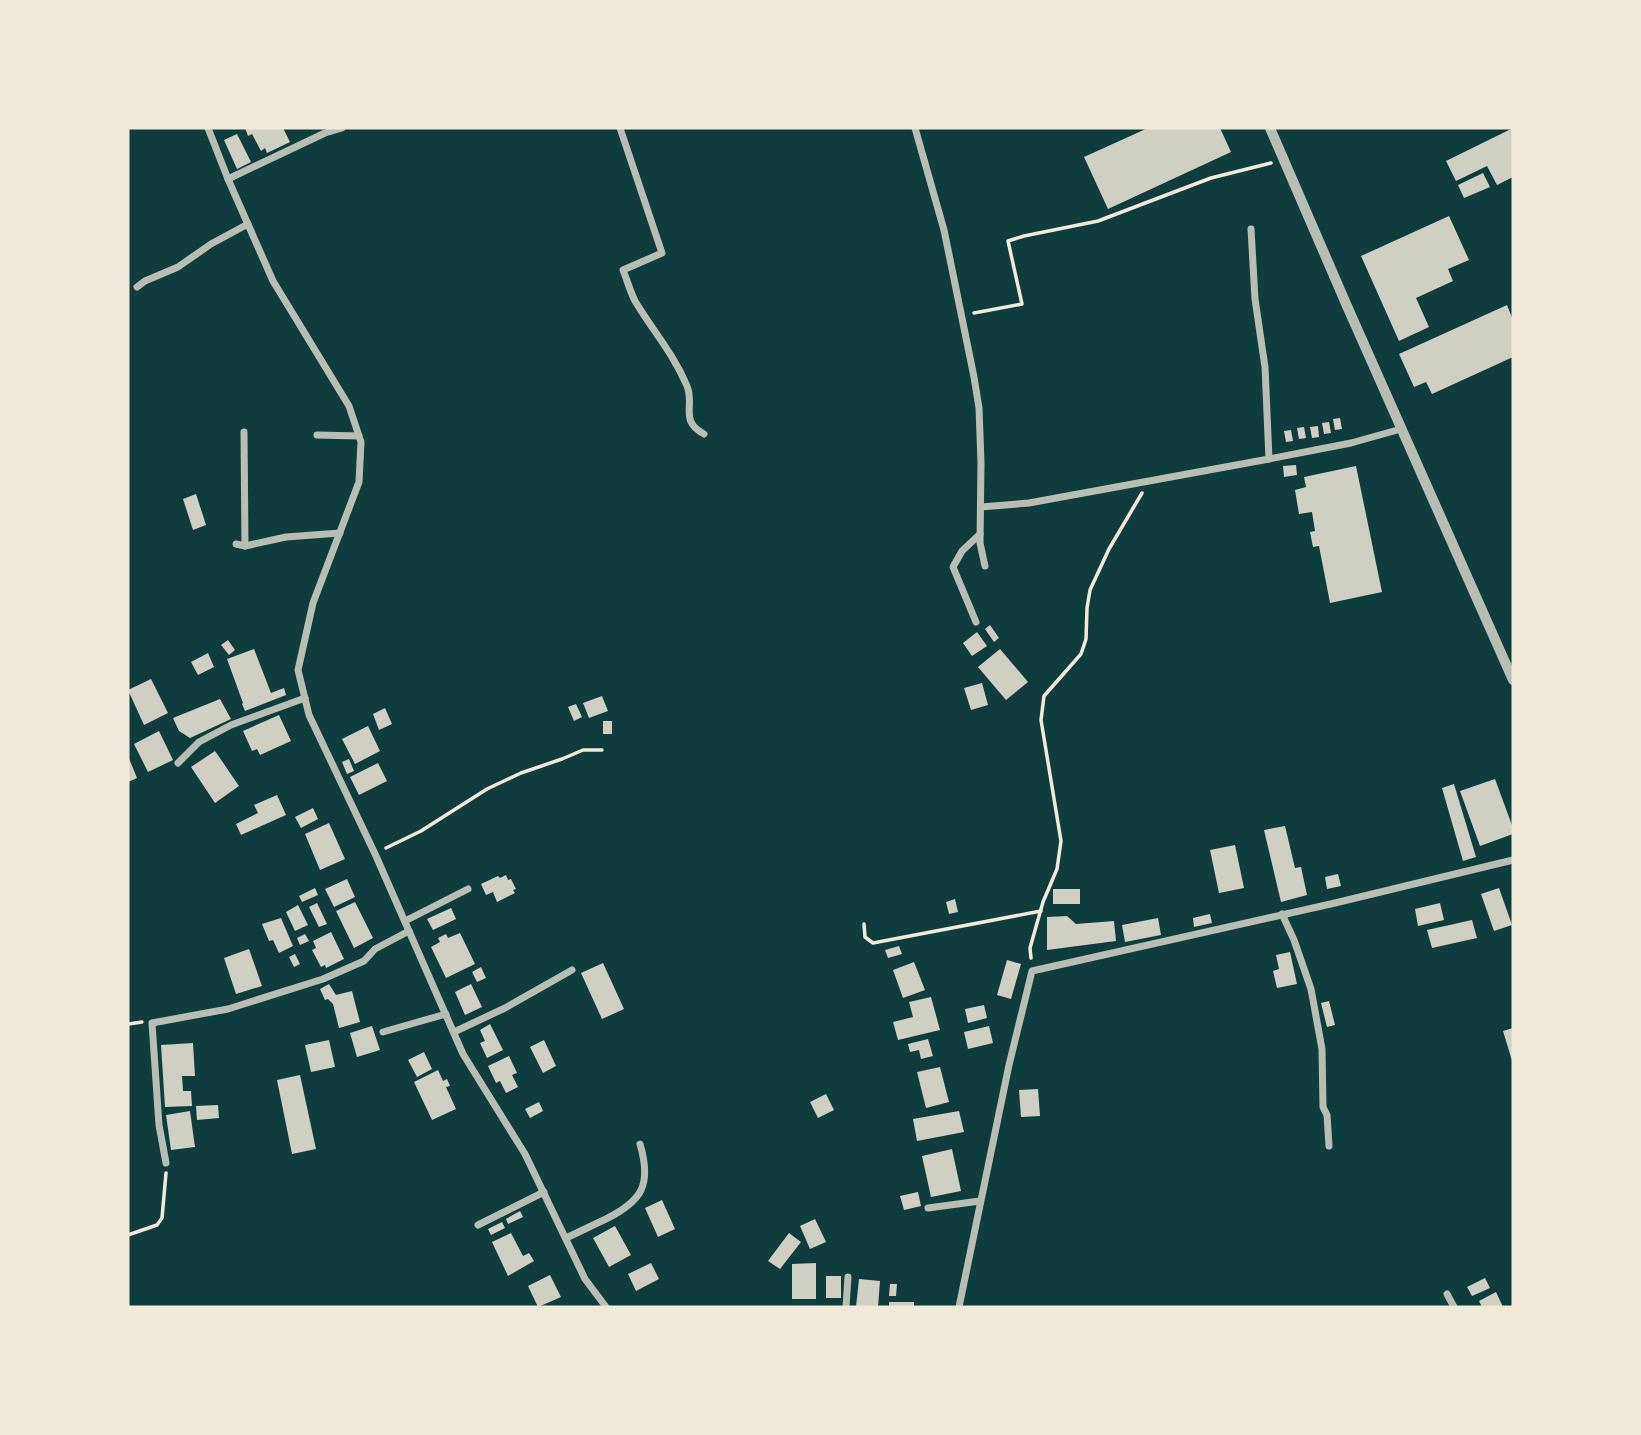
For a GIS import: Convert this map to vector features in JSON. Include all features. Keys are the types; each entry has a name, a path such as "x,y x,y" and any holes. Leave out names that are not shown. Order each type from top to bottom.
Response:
{"street":[{"path":"208,128 273,281 349,406 361,442 359,482 313,603 298,670 309,715 375,853 463,1054 525,1154 585,1279 606,1307"},
{"path":"228,179 325,133 342,128"},
{"path":"620,128 662,253 623,270 634,298 681,370 690,391 689,420 704,434"},
{"path":"915,128 944,230 979,408 980,542 985,566"},
{"path":"1270,128 1401,429 1509,658 1513,680"},
{"path":"137,287 178,267 211,244 248,224"},
{"path":"1251,229 1255,299 1265,367 1269,458"},
{"path":"981,508 1029,503 1351,443 1401,429"},
{"path":"244,432 245,546"},
{"path":"317,435 359,436"},
{"path":"236,544 245,546 286,537 340,533"},
{"path":"976,622 953,568 962,551 980,534"},
{"path":"178,763 209,736 267,710 305,698"},
{"path":"959,1307 1009,1065 1032,971 1513,860"},
{"path":"405,921 468,889"},
{"path":"1282,914 1311,989 1321,1049 1323,1107 1327,1115 1329,1146"},
{"path":"166,1163 159,1125 152,1023 228,1009 323,979 364,961 375,949 410,931"},
{"path":"454,1032 505,1009 572,970"},
{"path":"383,1031 446,1014"},
{"path":"566,1238 635,1201 645,1175 640,1144"},
{"path":"478,1225 544,1192"},
{"path":"928,1208 980,1201"},
{"path":"846,1307 848,1277"},
{"path":"1447,1294 1454,1307"}],"path":[{"path":"962,316 1022,304 1008,241 1098,221 1211,178 1283,160"},
{"path":"1032,971 1030,948 1057,869 1061,841 1041,720 1044,696 1081,654 1086,639 1090,590 1109,549 1148,481"},
{"path":"375,853 422,831 487,789 521,773 583,750 602,750"},
{"path":"864,924 865,937 873,943 1041,911"},
{"path":"128,1235 157,1225 162,1218 166,1163"}],"building":[{"path":"245,128 283,128 290,142 267,153 265,148 261,151 252,134 248,136"},
{"path":"1148,128 1220,128 1231,152 1108,209 1084,157"},
{"path":"1513,128 1513,177 1497,185 1487,166 1456,181 1446,161"},
{"path":"237,134 251,162 237,169 224,140"},
{"path":"1483,173 1490,187 1464,198 1458,185"},
{"path":"1449,216 1469,260 1448,269 1453,281 1416,298 1429,327 1399,341 1361,256"},
{"path":"1507,305 1513,320 1513,357 1432,394 1426,382 1414,387 1399,354"},
{"path":"1340,418 1342,429 1335,430 1333,419"},
{"path":"1329,422 1331,433 1324,434 1322,423"},
{"path":"1318,426 1319,437 1312,438 1310,427"},
{"path":"1304,427 1306,438 1299,439 1297,428"},
{"path":"1291,430 1293,441 1286,442 1284,431"},
{"path":"1296,465 1297,475 1284,477 1283,466"},
{"path":"1356,466 1382,592 1330,603 1319,546 1313,547 1310,532 1315,531 1312,512 1299,514 1295,490 1306,487 1304,477"},
{"path":"196,494 206,525 193,530 183,499"},
{"path":"990,625 999,638 994,642 985,629"},
{"path":"977,632 987,646 972,656 963,643"},
{"path":"228,640 235,650 229,655 221,645"},
{"path":"254,649 271,693 284,688 286,695 245,711 227,659"},
{"path":"1000,649 1028,682 1006,700 978,667"},
{"path":"208,653 214,667 198,675 191,662"},
{"path":"151,679 168,713 144,725 128,690"},
{"path":"982,683 988,705 971,710 964,688"},
{"path":"602,696 608,711 589,718 583,703"},
{"path":"220,699 231,719 190,738 179,731 173,718"},
{"path":"576,704 582,717 574,721 568,707"},
{"path":"385,708 392,724 379,730 373,714"},
{"path":"279,715 291,741 260,755 257,749 252,751 243,731"},
{"path":"603,721 612,721 612,734 603,734"},
{"path":"368,726 380,751 355,764 342,739"},
{"path":"159,731 173,760 148,772 134,744"},
{"path":"215,751 239,786 215,803 191,767"},
{"path":"128,756 137,778 128,782"},
{"path":"349,759 354,771 347,774 342,762"},
{"path":"378,763 387,781 359,795 350,777"},
{"path":"1495,779 1513,834 1480,846 1460,791"},
{"path":"1454,784 1476,857 1463,861 1442,788"},
{"path":"277,795 286,815 241,835 236,824 258,813 254,805"},
{"path":"313,808 318,819 301,828 295,817"},
{"path":"329,823 345,859 320,870 305,834"},
{"path":"1285,826 1295,868 1301,867 1307,895 1281,902 1264,830"},
{"path":"1235,845 1244,888 1219,893 1210,850"},
{"path":"1338,874 1341,886 1327,889 1325,877"},
{"path":"506,875 516,889 513,890 515,893 497,902 493,892 486,895 481,884"},
{"path":"347,879 355,897 334,907 325,889"},
{"path":"315,888 318,895 302,902 299,896"},
{"path":"1499,888 1512,925 1494,931 1481,894"},
{"path":"1053,889 1080,889 1080,904 1053,904"},
{"path":"955,899 958,912 949,914 946,902"},
{"path":"355,902 373,938 354,948 336,911"},
{"path":"317,903 327,924 319,927 309,907"},
{"path":"1440,903 1444,920 1418,926 1415,909"},
{"path":"298,905 308,925 295,931 286,912"},
{"path":"451,908 456,919 433,930 427,919"},
{"path":"1210,914 1212,923 1194,927 1193,918"},
{"path":"1067,916 1076,924 1114,921 1116,941 1047,950 1047,917"},
{"path":"281,918 293,946 279,953 273,940 269,941 262,924"},
{"path":"1158,918 1161,935 1125,942 1122,925"},
{"path":"1472,920 1477,938 1432,948 1427,930"},
{"path":"331,932 344,959 326,968 325,965 321,967 312,950 316,948 313,941"},
{"path":"460,933 475,964 446,978 431,947 440,942 438,938 446,934 448,938"},
{"path":"305,934 309,941 300,945 297,938"},
{"path":"899,946 902,954 888,958 885,950"},
{"path":"249,949 262,986 236,994 224,958"},
{"path":"1290,952 1297,984 1277,988 1273,971 1279,969 1276,955"},
{"path":"295,954 300,964 294,967 289,957"},
{"path":"1007,960 1021,964 1011,999 997,995"},
{"path":"914,962 925,990 903,998 893,970"},
{"path":"603,963 624,1009 602,1019 581,973"},
{"path":"481,967 486,978 477,982 472,972"},
{"path":"329,984 336,995 352,991 360,1022 339,1028 333,1004 328,999 325,1000 320,989"},
{"path":"471,984 482,1007 465,1015 455,992"},
{"path":"931,997 940,1030 898,1040 893,1022 913,1017 909,1002"},
{"path":"1329,1001 1335,1025 1327,1027 1321,1003"},
{"path":"984,1005 987,1018 968,1023 965,1009"},
{"path":"490,1024 503,1050 487,1058 480,1043 485,1041 480,1030"},
{"path":"372,1026 380,1050 357,1057 350,1033"},
{"path":"989,1026 993,1043 968,1049 964,1032"},
{"path":"1513,1028 1513,1064 1503,1031"},
{"path":"928,1039 933,1056 921,1059 919,1050 910,1052 908,1044"},
{"path":"329,1040 335,1067 311,1072 305,1045"},
{"path":"544,1040 556,1066 543,1073 530,1047"},
{"path":"193,1043 195,1076 182,1076 183,1091 191,1091 192,1106 165,1107 161,1045"},
{"path":"424,1052 432,1069 417,1077 408,1060"},
{"path":"509,1056 517,1073 512,1075 518,1087 506,1093 500,1081 496,1083 488,1066"},
{"path":"940,1067 949,1102 926,1108 917,1072"},
{"path":"438,1070 443,1081 447,1079 450,1086 446,1087 456,1109 432,1120 414,1082"},
{"path":"300,1075 316,1149 292,1154 277,1080"},
{"path":"1038,1089 1040,1116 1021,1117 1019,1090"},
{"path":"826,1094 834,1110 818,1118 810,1102"},
{"path":"539,1102 543,1111 530,1118 525,1109"},
{"path":"218,1105 219,1118 197,1120 196,1106"},
{"path":"190,1111 195,1147 171,1150 166,1115"},
{"path":"959,1111 964,1132 917,1141 913,1119"},
{"path":"952,1149 961,1191 931,1197 922,1156"},
{"path":"918,1192 921,1206 904,1210 900,1196"},
{"path":"662,1200 675,1229 658,1237 645,1208"},
{"path":"520,1211 523,1217 508,1224 506,1219"},
{"path":"815,1219 826,1242 810,1249 800,1226"},
{"path":"502,1222 505,1228 491,1235 488,1229"},
{"path":"615,1226 631,1255 609,1267 593,1238"},
{"path":"511,1233 523,1256 529,1253 534,1261 508,1276 492,1242"},
{"path":"789,1233 801,1242 780,1269 768,1261"},
{"path":"651,1263 659,1279 636,1291 628,1274"},
{"path":"816,1263 816,1299 792,1299 792,1264"},
{"path":"550,1275 561,1297 538,1307 528,1286"},
{"path":"826,1276 841,1276 841,1298 826,1298"},
{"path":"1485,1278 1490,1288 1472,1296 1467,1287"},
{"path":"859,1279 880,1281 878,1307 856,1307"},
{"path":"890,1284 897,1284 896,1296 889,1296"},
{"path":"1496,1292 1503,1307 1482,1307 1479,1301"},
{"path":"889,1302 914,1302 914,1307 889,1307"}]}
